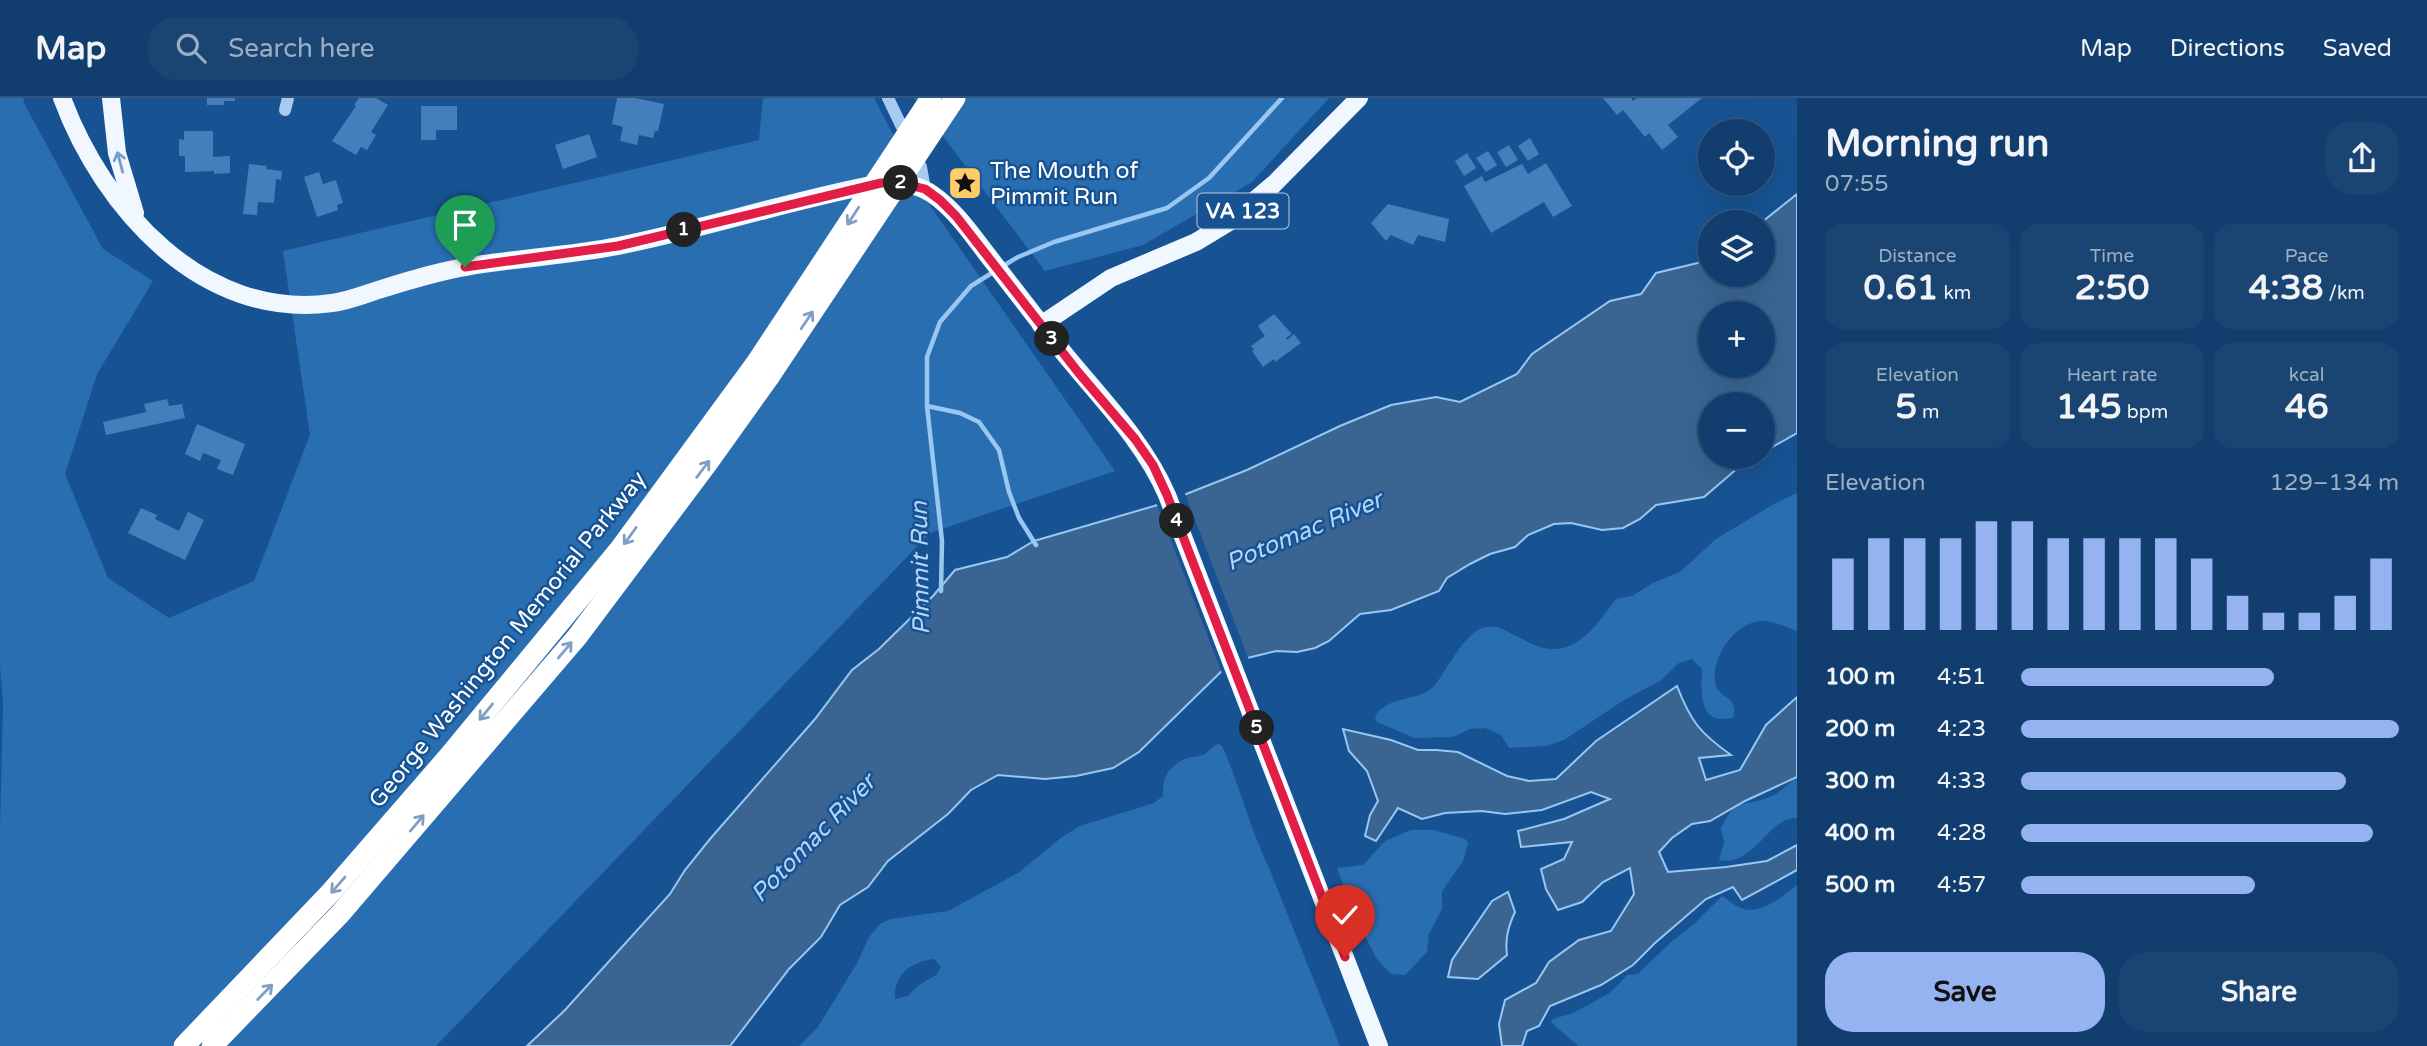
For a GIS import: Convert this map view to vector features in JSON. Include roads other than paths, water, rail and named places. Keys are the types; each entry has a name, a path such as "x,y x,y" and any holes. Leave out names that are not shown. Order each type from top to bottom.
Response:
{"highway":[{"name":"George Washington Memorial Parkway","path":"763,369 931,98"},
{"name":"George Washington Memorial Parkway","path":"184,1046 211,1037 620,549 763,369 955,98"}],"main road":[{"path":"62,98 91,160 109,187 138,223 172,257 211,282 252,297 288,304 342,302 416,278 465,267 629,244 860,187 890,183 925,189 956,216 1153,465 1379,1046"},
{"path":"111,98 117,153 138,223"},
{"name":"VA 123","path":"1041,325 1111,278 1196,242 1229,222 1274,184 1359,98"}],"street":[{"path":"888,98 921,167 925,189"}],"water":[{"name":"Potomac River","path":"1797,194 1797,433 1775,446 1775,392 1698,392 1698,469 1737,469 1704,497 1656,505 1640,519 1623,528 1602,530 1571,523 1554,524 1528,535 1515,547 1490,554 1470,564 1447,578 1439,591 1391,610 1360,614 1329,641 1315,648 1297,652 1276,651 1231,662 1139,752 1113,768 1045,779 998,775 971,790 948,814 888,861 868,887 840,905 821,937 789,969 730,1046 527,1046 565,1010 670,894 710,839 815,719 852,670 879,649 933,596 955,570 1007,557 1034,541 1161,504 1247,470 1391,405 1436,397 1460,402 1517,374 1532,354 1610,301 1641,294 1656,273 1698,263 1698,287 1775,287 1775,212"},
{"path":"1677,686 1698,726 1731,755 1699,758 1706,780 1740,770 1766,725 1797,697 1797,777 1710,821 1692,824 1672,838 1659,852 1668,872 1767,861 1797,845 1797,870 1742,900 1733,887 1706,899 1633,965 1601,985 1550,1006 1539,1026 1527,1031 1522,1046 1502,1046 1499,1024 1505,1000 1536,983 1549,962 1579,940 1611,931 1634,894 1630,868 1603,882 1582,902 1558,910 1546,889 1541,869 1564,859 1572,842 1521,847 1518,831 1564,819 1610,799 1591,792 1542,810 1505,814 1482,811 1445,813 1422,819 1398,808 1376,841 1365,836 1370,815 1378,801 1367,771 1349,751 1343,729 1391,740 1418,750 1458,752 1507,776 1529,781 1556,779 1596,741"},
{"path":"1508,892 1515,912 1508,933 1507,955 1478,979 1448,977 1452,960 1492,901"}],"waterway":[{"name":"Pimmit Run","path":"1003,266 1054,242 1167,208 1209,178 1282,98"},
{"name":"Pimmit Run","path":"941,591 942,541 927,406 927,357 940,322 971,286 995,271"},
{"name":"Pimmit Run","path":"927,406 960,413 979,422 999,450 1009,492 1019,518 1036,545"}],"place":[{"name":"The Mouth of Pimmit Run","path":"965,183"}]}
